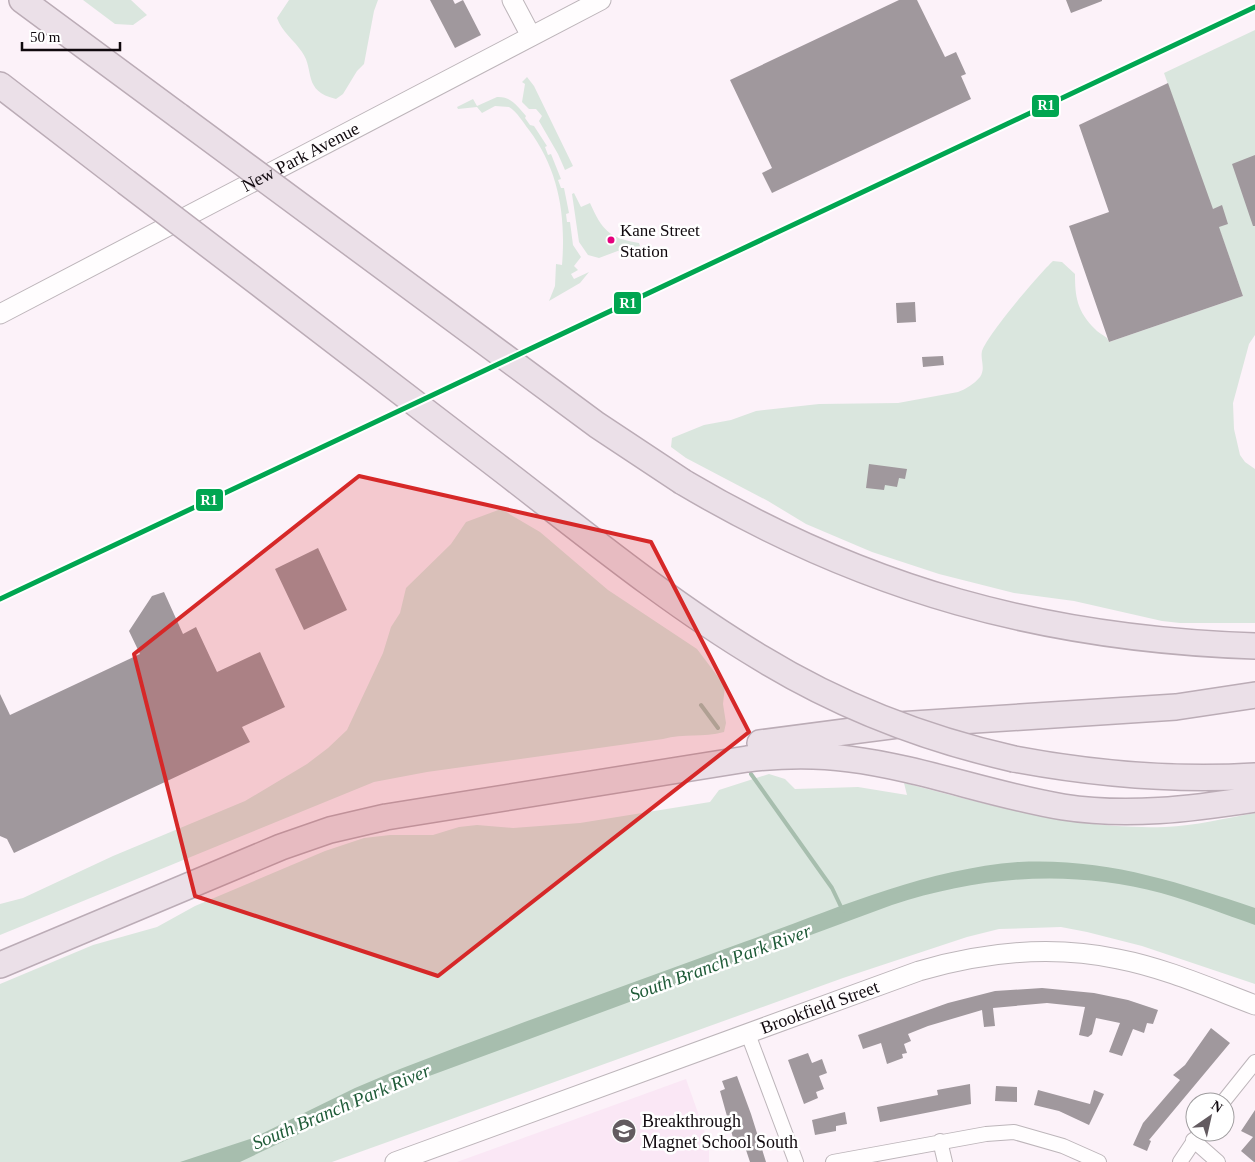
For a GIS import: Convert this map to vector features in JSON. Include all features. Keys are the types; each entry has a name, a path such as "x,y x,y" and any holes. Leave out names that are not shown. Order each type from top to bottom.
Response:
{"highway":[{"path":"22,0 597,425 683,482 750,520 808,548 869,573 957,602 1031,621 1101,634 1176,642 1255,646"},
{"path":"0,85 92,162"},
{"path":"0,107 126,182 639,574 732,640 798,680 869,712 939,738 1014,759 1079,770 1136,776 1194,778 1255,776"},
{"path":"0,949 267,838 324,818 378,805 810,735 898,726 1169,707 1255,695"},
{"path":"0,964 281,847 339,828 386,817 747,759 804,755 850,759 1023,799 1092,810 1176,810 1255,799"}],"street":[{"path":"512,0 531,36"},
{"name":"New Park Avenue","path":"0,314 601,0"},
{"name":"Brookfield Street","path":"395,1162 927,969 967,958 1015,952 1091,954 1120,959 1170,974 1255,1005"},
{"path":"748,1034 796,1162"},
{"path":"1232,1092 1255,1062"},
{"path":"833,1162 940,1141 1014,1132 1063,1146 1099,1162"},
{"path":"940,1141 945,1162"},
{"path":"1180,1162 1193,1142"},
{"path":"1202,1142 1218,1162"}],"highlighted area":[{"path":"359,476 651,542 749,732 438,976 195,896 134,654"}],"shaded area":[{"path":"83,0 131,0 147,15 133,25 115,24"},
{"path":"289,0 378,0 374,11 364,64 357,71 343,94 336,99 318,91 311,79 306,59 302,52 279,23 277,18"},
{"path":"1255,30 1255,335 1249,344 1233,403 1234,429 1240,455 1245,462 1255,469 1255,623 1180,623 1162,621 1074,601 1014,593 939,574 872,552 806,524 768,501 686,458 671,447 672,438 704,425 731,420 756,411 819,404 898,403 958,392 970,386 980,377 983,367 982,351 986,343 1003,318 1053,261 1062,262 1075,274 1078,303 1084,316 1109,342 1243,296 1164,73"},
{"path":"527,77 534,86 573,166 565,170 539,121 542,116 536,109 529,109 522,102 525,84 522,82"},
{"path":"497,97 506,98 517,106 526,116 525,118 530,125 534,126 547,146 545,147 548,155 551,154 561,179 558,180 561,188 564,188 569,213 566,214 567,222 570,222 573,245 581,257 574,266 578,270 571,274 574,279 589,272 580,283 549,301 555,286 556,264 562,265 563,229 554,177 547,161 529,130 509,107 495,106 482,113 477,107 458,109 457,107 473,99 477,106"},
{"path":"574,193 581,207 590,203 598,220 608,231 620,238 639,243 640,246 633,250 631,246 599,258 588,255 579,242 572,194"},
{"path":"501,509 540,532 608,590 697,649 725,686 723,704 726,723 724,732 709,735 671,737 427,772 374,782 0,935 0,904 23,898 113,856 245,801 307,764 328,748 347,730 383,653 391,627 400,613 406,588 451,544 466,522"},
{"path":"769,774 785,779 795,789 858,787 907,795 904,783 968,800 1033,814 1066,820 1131,827 1176,826 1255,813 1255,984 1142,946 1087,932 1061,927 999,929 967,937 843,978 332,1162 0,1162 0,984 93,945 157,927 195,906 325,851 364,838 390,835 433,835 459,827 477,825 513,828 580,823 710,802 719,790"},
{"name":"Breakthrough Magnet School South","path":"686,1079 709,1144 709,1162 457,1162"}],"water":[{"name":"South Branch Park River","path":"1019,862 1081,864 1139,873 1255,908 1255,925 1161,893 1127,885 1093,881 1026,879 992,882 925,895 892,905 394,1089 240,1162 180,1162 253,1138 355,1088 400,1069 845,904 948,873"}],"building":[{"path":"430,0 453,0 455,4 463,0 481,35 455,48"},
{"path":"899,0 917,0 945,57 956,52 966,74 961,76 971,99 772,193 762,173 772,168 730,80"},
{"path":"1066,0 1102,0 1102,1 1071,13"},
{"path":"1168,83 1213,209 1222,205 1228,224 1219,227 1243,296 1109,342 1069,226 1109,212 1079,125"},
{"path":"1255,155 1255,226 1253,226 1232,164"},
{"path":"915,302 916,322 897,323 896,303"},
{"path":"943,356 944,365 923,367 922,357"},
{"path":"869,464 907,469 905,479 899,478 897,487 885,485 884,490 866,488"},
{"path":"318,548 347,610 304,630 275,569"},
{"path":"164,592 183,634 196,627 217,672 260,652 285,707 242,727 250,742 14,853 7,839 0,836 0,694 10,715 140,654 129,631 152,596"},
{"path":"1042,988 1094,993 1128,1000 1158,1010 1153,1024 1147,1023 1144,1033 1133,1029 1122,1056 1109,1052 1120,1023 1096,1018 1092,1034 1088,1037 1079,1035 1085,1007 1047,1003 993,1008 995,1026 984,1027 982,1010 928,1026 908,1034 911,1041 904,1044 907,1053 902,1054 903,1058 887,1064 881,1043 863,1049 858,1035 948,1003 995,991"},
{"path":"1211,1028 1230,1043 1189,1092 1185,1092 1185,1097 1149,1140 1151,1141 1147,1151 1133,1145 1143,1123 1180,1080 1173,1075 1185,1065"},
{"path":"808,1053 812,1063 822,1059 827,1073 819,1076 824,1089 816,1092 818,1098 804,1104 788,1060"},
{"path":"737,1076 766,1162 750,1162 744,1144 735,1145 720,1091 725,1089 722,1081"},
{"path":"970,1084 971,1104 880,1122 877,1107 938,1095 937,1090"},
{"path":"996,1086 1017,1087 1017,1102 995,1101"},
{"path":"1038,1090 1090,1104 1094,1090 1104,1094 1089,1125 1059,1111 1034,1105"},
{"path":"1255,1110 1254,1162 1241,1151 1253,1137 1241,1131"},
{"path":"845,1112 847,1124 836,1126 836,1131 815,1135 812,1120"}],"waterway":[{"path":"701,705 718,728"},
{"path":"751,774 832,888 843,911"}],"transit line":[{"name":"R1","path":"0,599 1255,7"}],"place":[{"name":"Kane Street Station","path":"611,240"},
{"name":"Breakthrough Magnet School South","path":"624,1131"}]}
